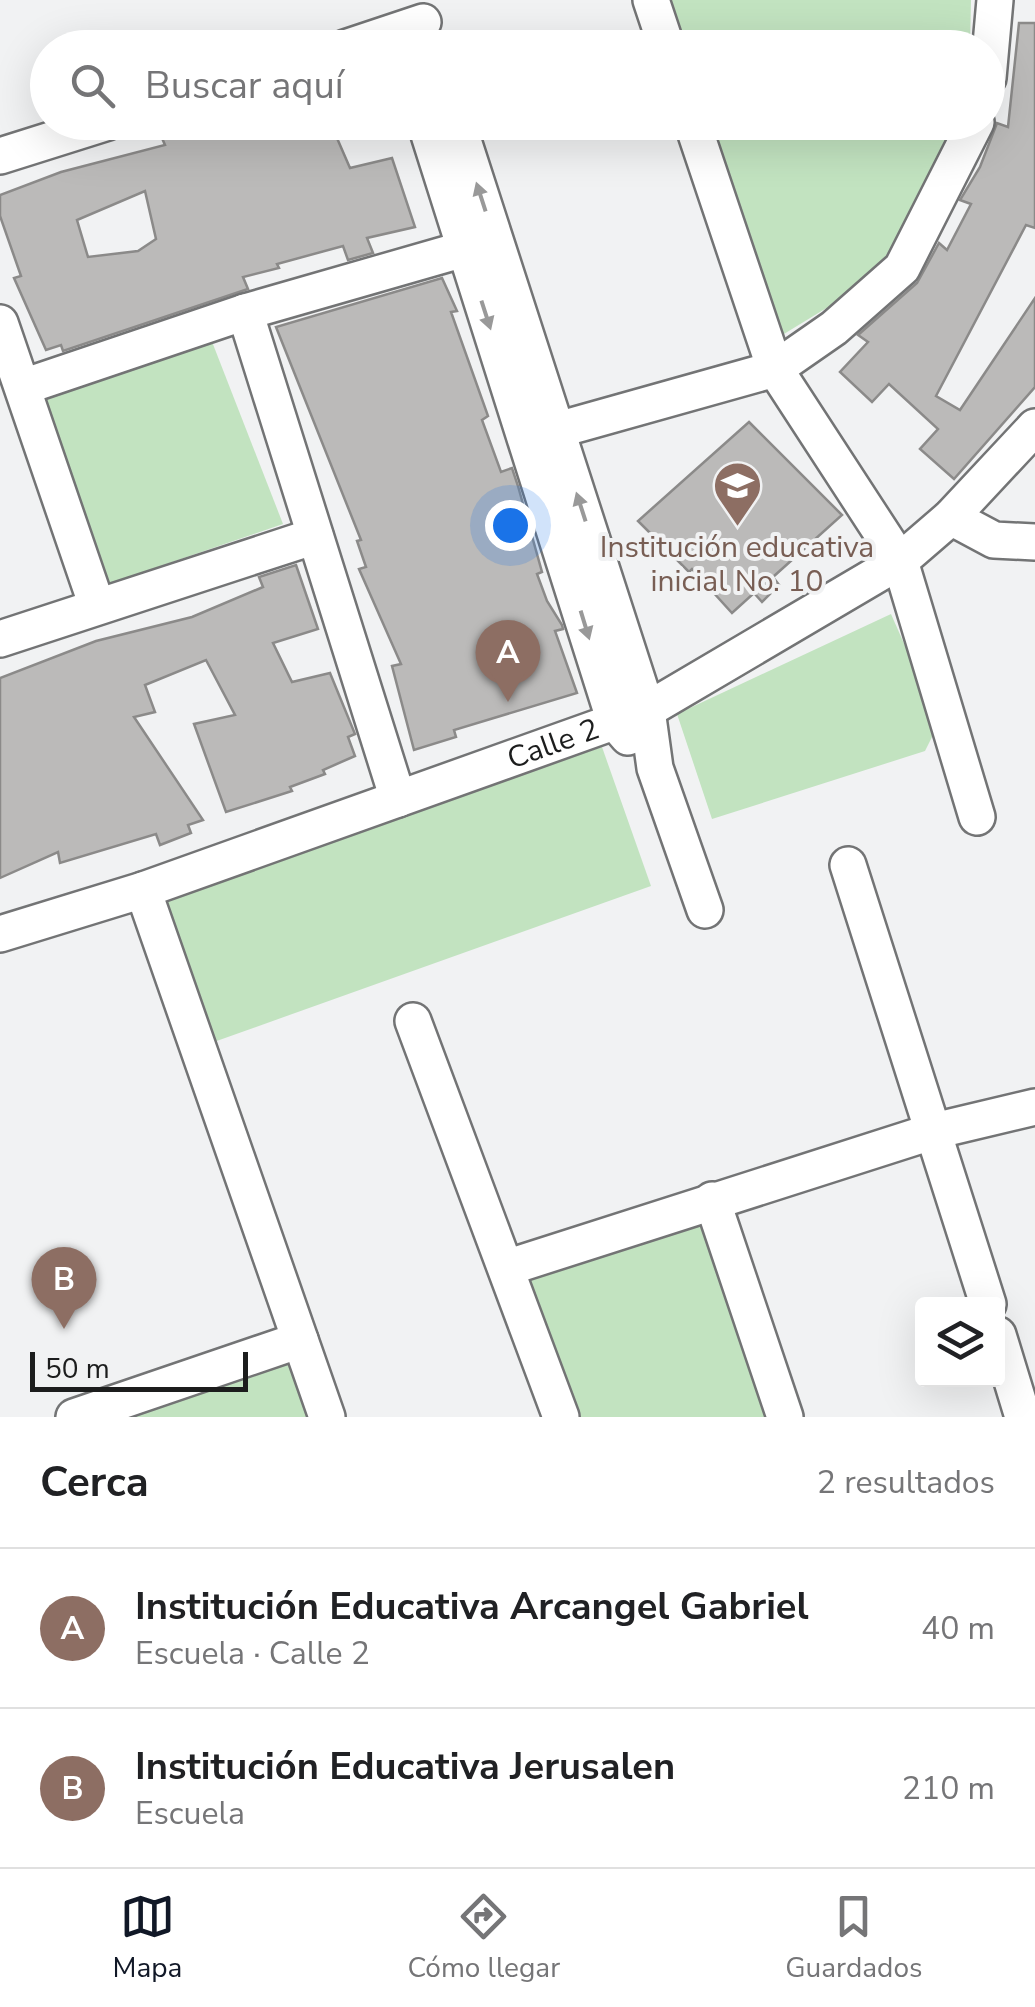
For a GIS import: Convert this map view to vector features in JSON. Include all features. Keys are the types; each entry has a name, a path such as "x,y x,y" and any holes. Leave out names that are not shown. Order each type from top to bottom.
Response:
{"street":[{"path":"651,0 661,30"},
{"path":"992,30 995,0"},
{"path":"0,156 51,140"},
{"path":"433,140 480,244 631,716 655,768 705,910"},
{"path":"460,140 480,244"},
{"path":"698,140 775,368 900,561 977,817"},
{"path":"541,435 775,368 834,328 902,268 967,140"},
{"path":"23,387 245,312 480,244"},
{"path":"245,312 398,799"},
{"path":"0,322 97,606"},
{"name":"Calle 2","path":"0,934 143,890 631,716 900,561 951,517 1035,428"},
{"path":"951,517 994,540 1035,542"},
{"path":"0,639 316,536"},
{"path":"848,865 986,1297"},
{"path":"143,890 327,1417"},
{"path":"413,1021 561,1417"},
{"path":"506,1268 934,1131 1035,1106"},
{"path":"712,1200 785,1417"},
{"path":"74,1417 300,1340"},
{"path":"1005,1358 1023,1417"}],"green space":[{"path":"669,0 971,0 970,30 679,30"},
{"path":"715,140 957,140 874,279 779,337"},
{"path":"209,334 283,524 105,585 39,390"},
{"path":"891,614 939,723 925,751 712,819 677,714"},
{"path":"602,747 651,886 211,1043 159,896"},
{"path":"707,1209 776,1417 571,1417 518,1273"},
{"path":"293,1354 316,1417 110,1417"}],"building":[{"path":"1019,23 1035,23 1035,228 1026,225 936,396 960,410 1035,298 1035,387 954,479 920,449 938,429 889,384 872,402 840,372 868,342 858,335 917,283 939,243 947,250 971,204 960,200 990,140 1005,140 1005,126 1008,127"},
{"path":"163,140 338,140 350,168 392,158 415,227 367,238 373,253 348,260 343,246 277,264 279,268 243,277 248,289 63,351 61,345 46,350 14,278 21,276 0,216 0,195 61,172 165,145","holes":["145,191 156,239 138,251 88,257 77,220"]},
{"path":"442,278 457,311 451,312 488,416 482,420 501,472 512,468 518,486 542,572 537,574 562,625 563,629 555,631 577,693 454,730 456,737 414,750 392,666 401,664 359,569 366,567 357,541 361,540 276,327"},
{"path":"749,422 842,515 773,577 779,585 762,602 754,593 732,613 692,569 689,572 638,521"},
{"path":"296,565 318,629 273,643 292,682 330,673 355,734 348,737 355,756 323,770 325,774 290,787 292,791 226,812 194,724 235,715 206,660 145,685 155,712 134,717 203,820 188,825 191,833 160,845 156,834 60,863 58,852 0,878 0,678 96,641 192,617 263,587 259,577"}],"place":[{"name":"Institución educativa inicial No. 10","path":"737,528"},
{"name":"Institución Educativa Arcangel Gabriel","path":"508,702"},
{"name":"Institución Educativa Jerusalen","path":"64,1329"}]}
